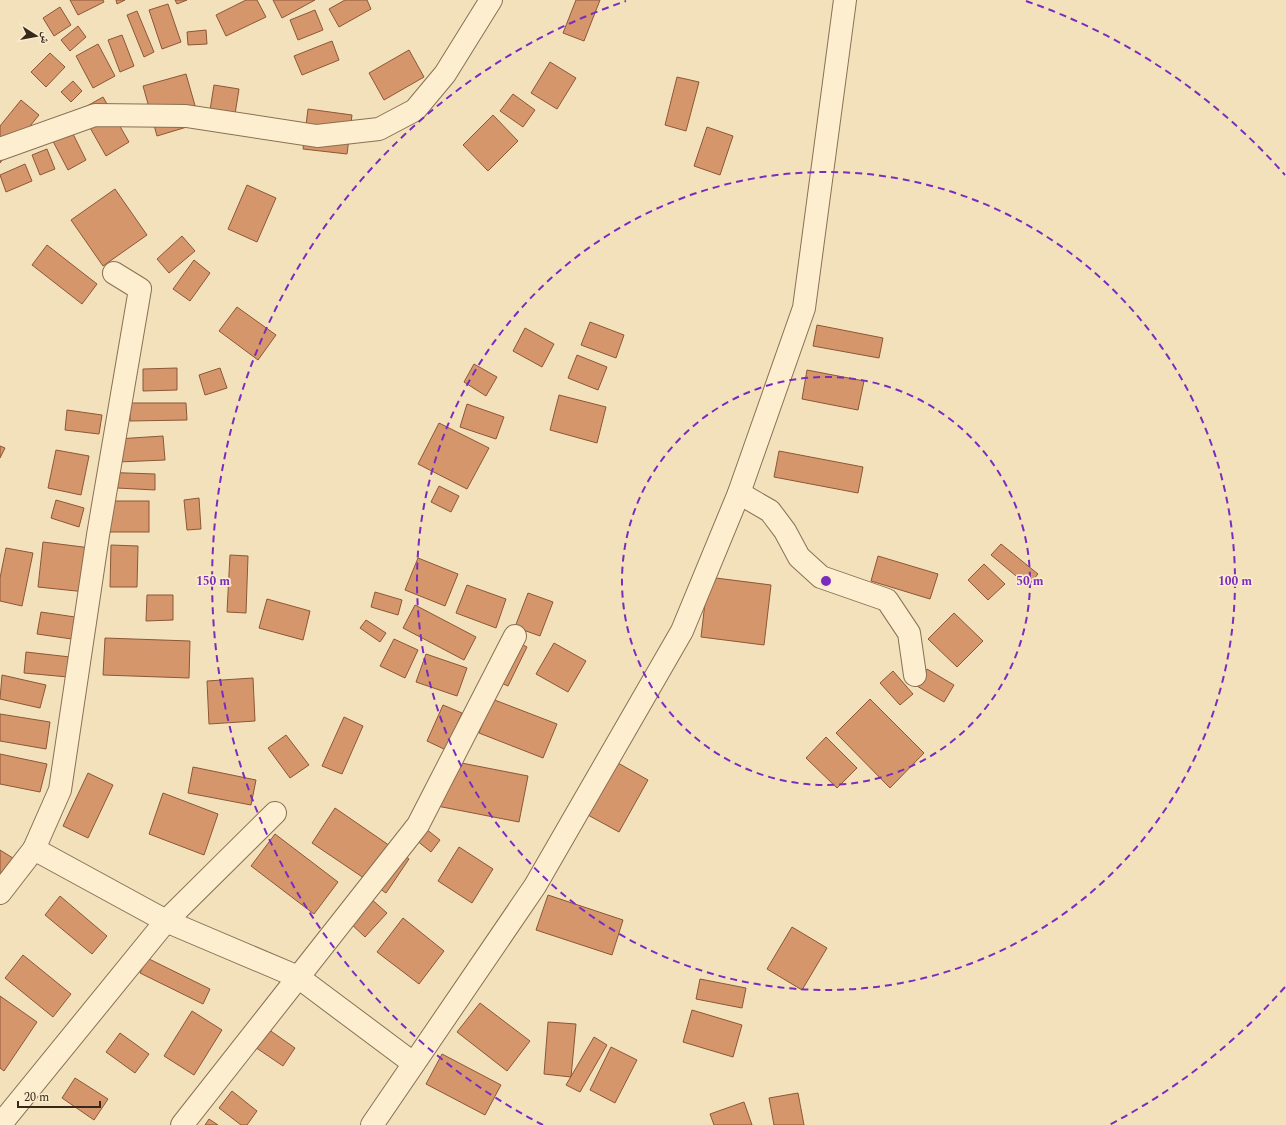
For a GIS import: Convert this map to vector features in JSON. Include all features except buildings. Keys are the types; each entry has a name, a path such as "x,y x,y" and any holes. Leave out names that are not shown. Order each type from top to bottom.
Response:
{"street":[{"path":"0,148 95,115 186,116 317,136 379,129 415,110 445,74 491,0"},
{"path":"372,1125 535,886 678,638 739,493 804,308 845,0"},
{"path":"0,893 34,849 60,790 98,535 140,289 114,273"},
{"path":"739,493 770,511 785,531 799,557 821,577 887,600 909,633 915,675"},
{"path":"182,1125 418,826 515,636"},
{"path":"0,1125 166,921 275,813"},
{"path":"34,849 166,921 298,978 413,1063"}]}
